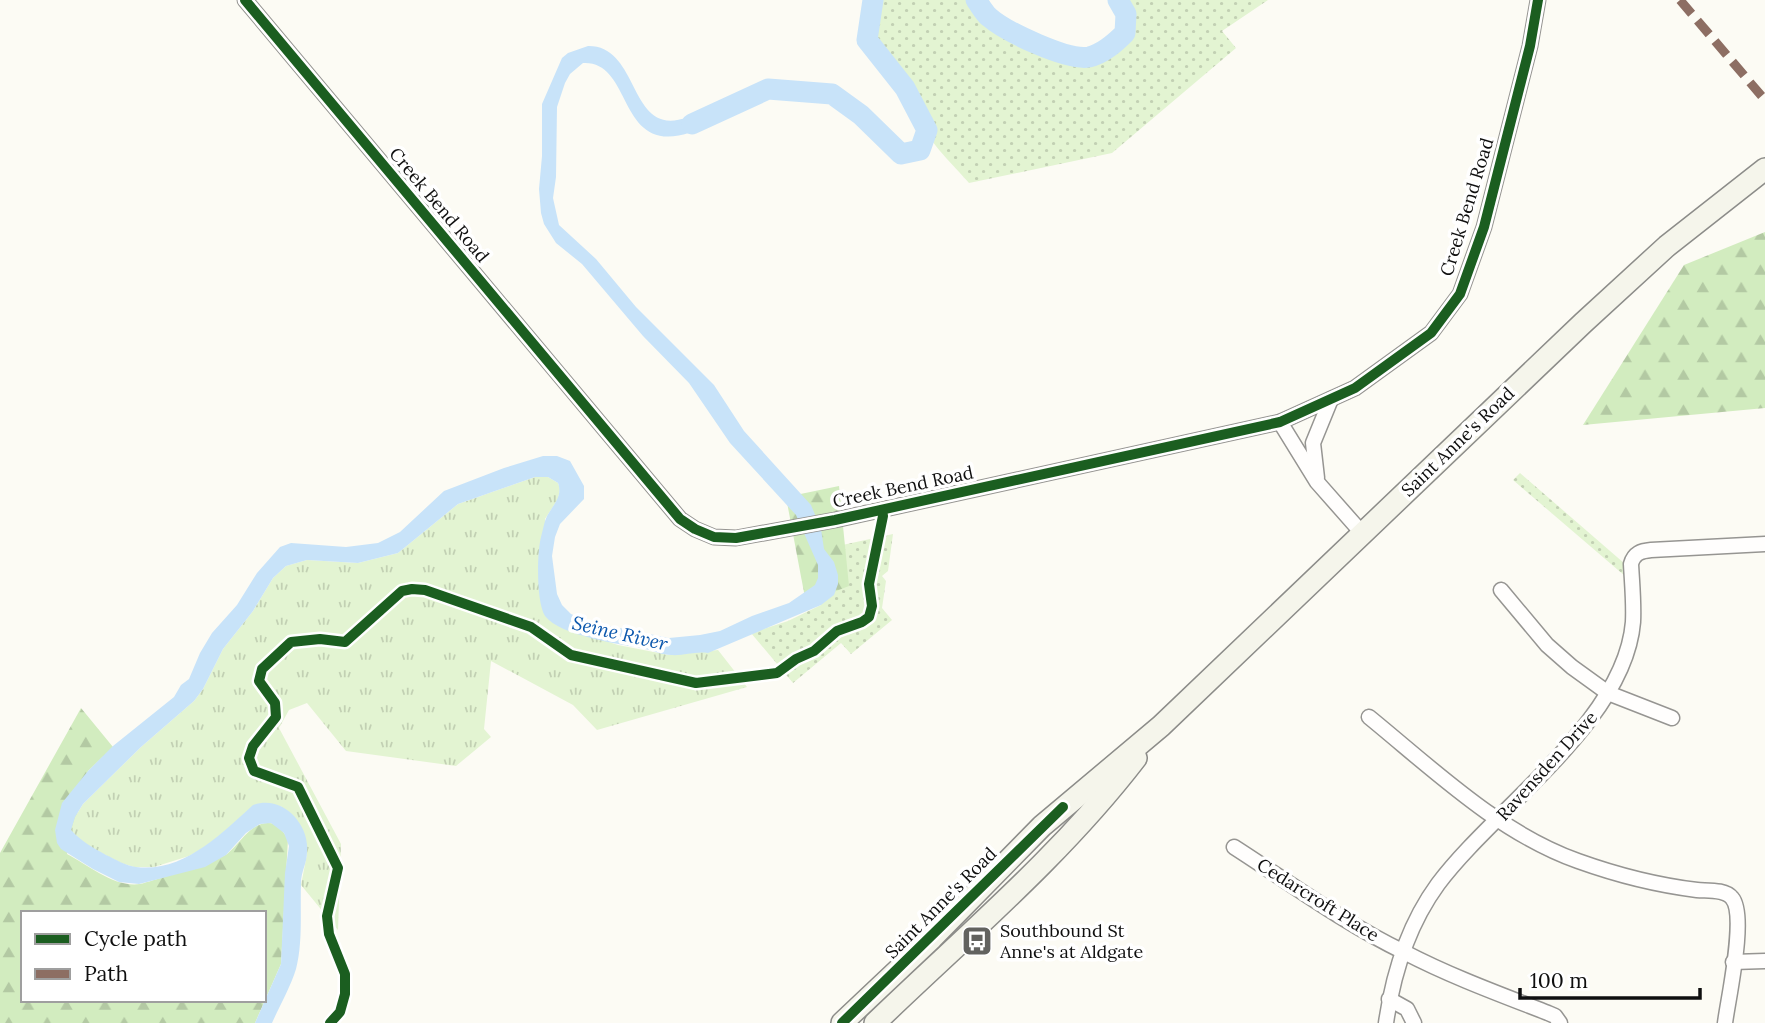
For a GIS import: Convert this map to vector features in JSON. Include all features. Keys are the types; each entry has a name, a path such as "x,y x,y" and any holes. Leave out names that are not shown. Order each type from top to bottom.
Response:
{"main road":[{"name":"Saint Anne's Road","path":"842,1023 952,918 1042,826 1161,726 1650,261 1765,169"},
{"name":"Saint Anne's Road","path":"875,1023 1051,856 1118,782 1161,726"},
{"path":"892,1023 897,1001"}],"street":[{"name":"Creek Bend Road","path":"245,0 680,519 695,530 714,537 736,538 835,520 1280,422 1356,388 1431,333 1460,294 1484,227 1530,46 1538,0"},
{"path":"1317,482 1314,443 1331,399"},
{"path":"1280,422 1317,482 1362,533"},
{"name":"Ravensden Drive","path":"1386,1023 1389,999 1403,952 1411,932 1438,885 1580,733 1608,694 1628,648 1633,623 1633,557 1641,551 1651,550 1765,544"},
{"path":"1500,590 1547,645 1608,694 1672,718"},
{"path":"1369,717 1475,804 1535,842 1577,861 1652,883 1724,892 1731,897 1736,905 1739,923 1725,1023"},
{"name":"Cedarcroft Place","path":"1234,847 1331,911 1403,952 1475,985 1556,1016 1560,1023"},
{"path":"1733,962 1765,961"},
{"path":"1389,999 1408,1009 1414,1023"}],"green space":[{"path":"876,0 974,0 991,17 1005,25 1064,52 1083,54 1103,50 1122,33 1128,18 1117,0 1268,0 1222,31 1236,48 1112,153 969,183 934,144 915,102 884,68 869,46 866,33 868,18"},
{"path":"1765,232 1765,408 1583,425 1684,265"},
{"path":"1520,473 1632,570 1632,582 1513,480"},
{"path":"535,477 548,477 558,483 560,489 558,499 545,519 546,616 560,626 618,645 669,655 718,650 747,687 597,730 573,705 491,661 484,729 491,737 456,766 346,751 307,703 289,710 279,728 341,844 338,930 301,885 307,854 281,806 189,856 154,867 134,867 121,863 82,843 71,830 83,804 141,747 194,701 223,649 253,611 273,578 286,566 307,560 358,563 398,553 458,504"},
{"path":"839,486 849,586 806,603 786,497"},
{"path":"893,534 888,571 882,576 886,581 882,608 892,620 851,654 841,643 793,683 751,633 788,621 821,605 824,549"},
{"path":"81,708 113,747 88,771 67,854 111,879 121,883 140,884 222,857 251,830 262,824 272,823 282,830 288,839 281,964 266,998 266,911 21,911 21,1002 264,1002 255,1023 0,1023 0,853"}],"water":[{"name":"Seine River","path":"588,46 607,51 620,63 649,111 663,120 682,119 710,105 721,118 686,134 661,136 644,128 632,113 613,79 601,67 583,63 570,74 557,107 553,198 559,225 596,259 636,307 714,385 744,431 811,505 821,529 824,549 834,562 838,584 834,595 821,605 708,653 668,655 577,634 553,623 545,616 540,600 540,544 546,518 559,493 558,483 548,477 535,477 458,504 398,553 358,563 307,560 286,566 273,578 253,611 223,649 194,701 141,747 83,804 71,830 87,844 121,862 136,867 153,867 170,864 200,849 253,805 274,804 292,814 304,831 307,841 307,856 301,879 298,959 291,983 272,1023 255,1023 281,964 285,873 289,846 284,833 271,823 260,824 246,833 226,855 205,867 139,884 119,882 61,849 55,830 62,803 113,746 174,697 181,685 189,679 212,633 237,605 257,573 280,547 291,543 346,547 378,543 400,532 444,491 504,468 543,456 557,456 570,461 584,486 584,499 560,524 552,556 557,594 562,605 571,614 590,622 669,638 700,635 720,631 789,603 815,585 818,578 818,565 796,515 730,443 689,383 643,336 582,264 556,243 544,224 539,189 542,104 562,58"}],"waterway":[{"name":"Seine River","path":"692,124 768,89 832,94 861,115 901,154 920,150 927,130 905,88 867,40 873,0"},
{"name":"Seine River","path":"976,0 987,15 1009,30 1053,50 1079,57 1099,53 1125,33 1126,14 1118,0"}],"marked path":[{"path":"1680,0 1765,100"}],"cycle path":[{"path":"245,0 680,519 714,537 736,538 835,520 1280,422 1355,388 1431,333 1460,294 1484,227 1530,46 1538,0"},
{"path":"330,1023 340,1012 345,994 345,974 329,934 327,916 338,868 298,787 254,771 249,758 253,746 276,717 275,703 259,681 262,669 291,642 320,639 345,642 402,591 412,589 425,590 531,627 571,655 696,683 777,673 796,659 814,651 837,631 869,617 872,606 869,584 882,510"},
{"path":"842,1023 1063,807"}],"place":[{"name":"Southbound St Anne's at Aldgate","path":"977,941"}]}
